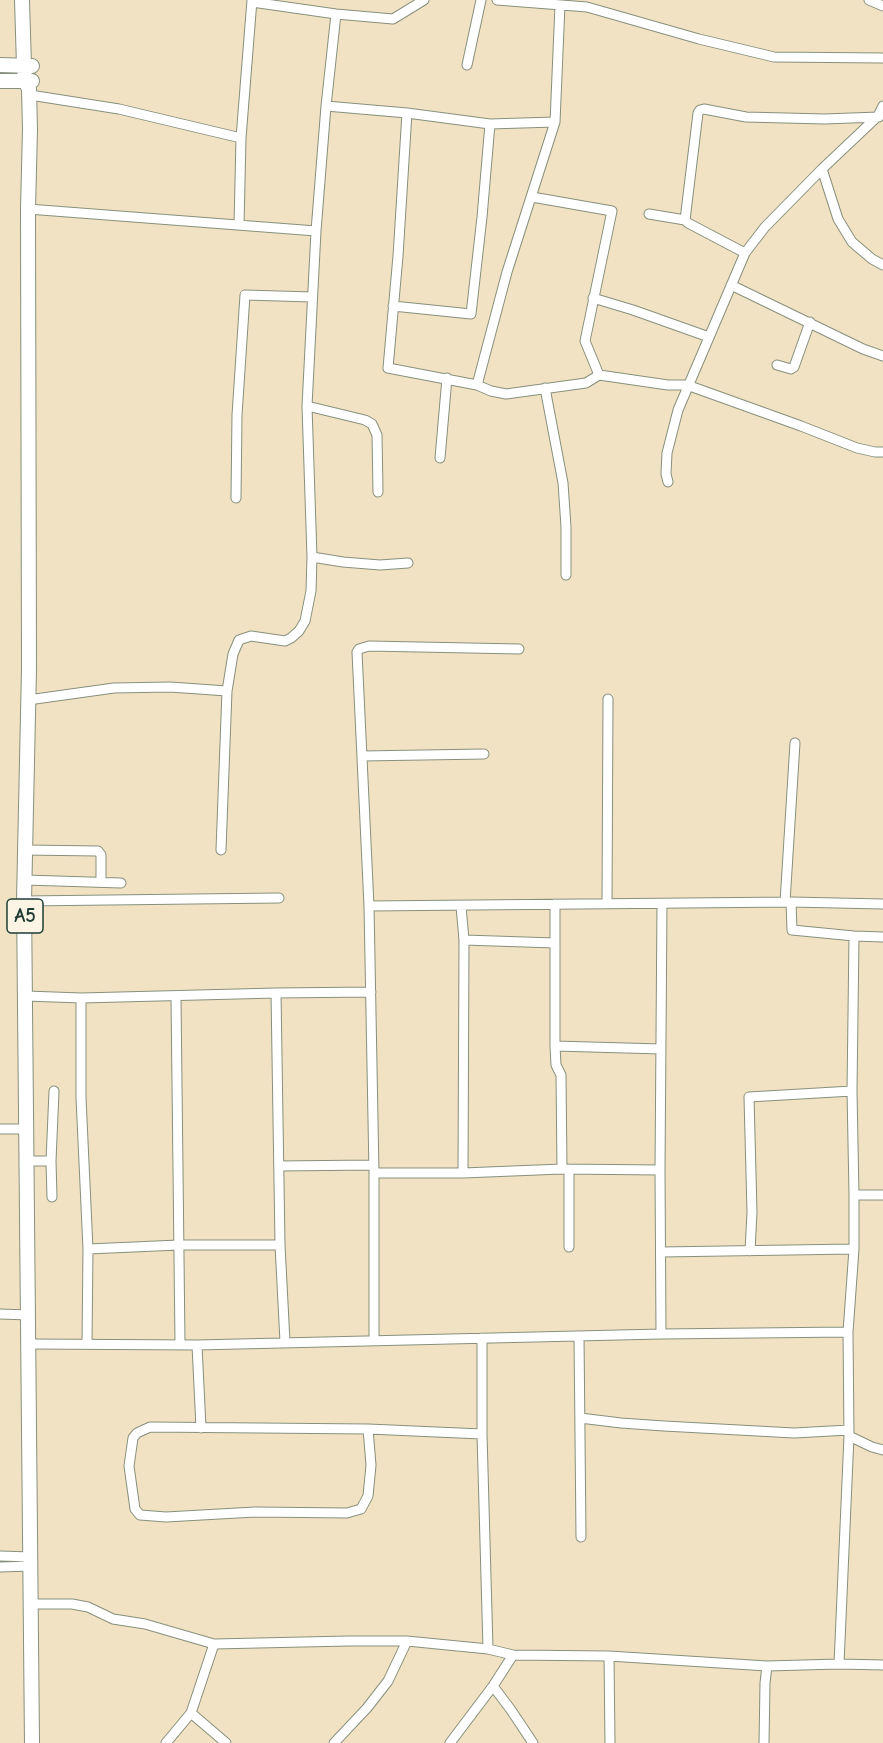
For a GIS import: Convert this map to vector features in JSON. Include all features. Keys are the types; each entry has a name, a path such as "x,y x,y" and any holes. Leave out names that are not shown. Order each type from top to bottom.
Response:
{"highway":[{"name":"A5","path":"22,0 30,129 28,700 24,901 32,1743"},
{"name":"A5","path":"27,63 30,0"},
{"path":"4,65 27,63"},
{"path":"0,81 29,86"}],"street":[{"path":"239,225 241,138 252,1 336,14 393,19 424,0"},
{"path":"467,65 481,0"},
{"path":"497,0 560,5 588,3 699,39 774,57 883,58"},
{"path":"869,0 883,6"},
{"path":"477,385 507,272 555,122 560,5"},
{"path":"221,850 226,691 233,654 239,640 251,636 285,641 299,631 305,621 311,591 307,406 316,231 336,14"},
{"path":"29,86 241,138"},
{"path":"326,106 408,113 490,124 555,122"},
{"path":"668,482 666,474 668,453 678,410 745,253 765,227 822,169 881,117 883,106"},
{"path":"685,220 700,110 746,117 824,119 881,117"},
{"path":"408,113 388,368 447,378 506,394 586,383 599,375 668,385 687,385 857,448 883,452"},
{"path":"393,306 471,314 490,124"},
{"path":"822,169 838,219 852,242 872,260 883,265"},
{"path":"532,197 612,211 585,341 599,375"},
{"path":"28,209 316,231"},
{"path":"649,214 685,220 745,253"},
{"path":"731,285 863,349 883,356"},
{"path":"236,498 237,415 245,295 312,297"},
{"path":"593,298 709,337"},
{"path":"777,365 791,369 794,367 810,322"},
{"path":"440,458 447,378"},
{"path":"545,388 563,483 566,575"},
{"path":"307,406 365,420 372,424 377,435 378,492"},
{"path":"312,557 380,565 408,563"},
{"path":"374,1340 369,906 357,652 369,646 519,649"},
{"path":"28,700 114,688 170,687 226,691"},
{"path":"606,903 608,699"},
{"path":"795,743 788,902 792,930 883,937"},
{"path":"362,756 484,754"},
{"path":"25,850 98,851 101,855 101,882"},
{"path":"25,880 121,882"},
{"path":"24,901 279,898"},
{"path":"369,906 788,902 883,904"},
{"path":"555,904 555,1046 556,1065 561,1075 569,1247"},
{"path":"661,1334 662,904"},
{"path":"461,906 464,940 463,1173"},
{"path":"839,1664 849,1433 848,1332 854,1249 852,1091 854,936"},
{"path":"464,940 555,943"},
{"path":"26,996 176,997 370,992"},
{"path":"276,993 280,1245 285,1342"},
{"path":"176,997 180,1343"},
{"path":"81,998 81,1098 88,1249 87,1344"},
{"path":"555,1046 661,1049"},
{"path":"52,1197 54,1090"},
{"path":"750,1251 752,1212 749,1097 852,1091"},
{"path":"0,1129 27,1129"},
{"path":"27,1161 51,1161"},
{"path":"279,1166 463,1173 565,1169 660,1170"},
{"path":"854,1195 883,1195"},
{"path":"88,1249 179,1245 280,1245"},
{"path":"662,1252 854,1249"},
{"path":"0,1314 28,1315"},
{"path":"29,1344 180,1343 197,1345 848,1332"},
{"path":"579,1336 581,1537"},
{"path":"482,1338 482,1434 488,1649"},
{"path":"197,1345 201,1428"},
{"path":"580,1418 664,1426 849,1433 872,1447 883,1450"},
{"path":"368,1429 372,1465 368,1496 361,1509 347,1513 255,1512 166,1517 140,1515 135,1509 129,1466 133,1438 137,1432 150,1427 368,1429 482,1434"},
{"path":"0,1556 31,1562"},
{"path":"0,1567 31,1562"},
{"path":"32,1604 72,1604 88,1607 113,1619 145,1624 214,1644 407,1641 488,1649 513,1655 609,1656 767,1666 883,1665"},
{"path":"334,1743 367,1708 388,1680 407,1641"},
{"path":"166,1743 191,1713 214,1644"},
{"path":"450,1743 513,1655"},
{"path":"609,1656 610,1743"},
{"path":"764,1743 767,1666"},
{"path":"493,1686 533,1743"},
{"path":"191,1713 226,1743"}]}
